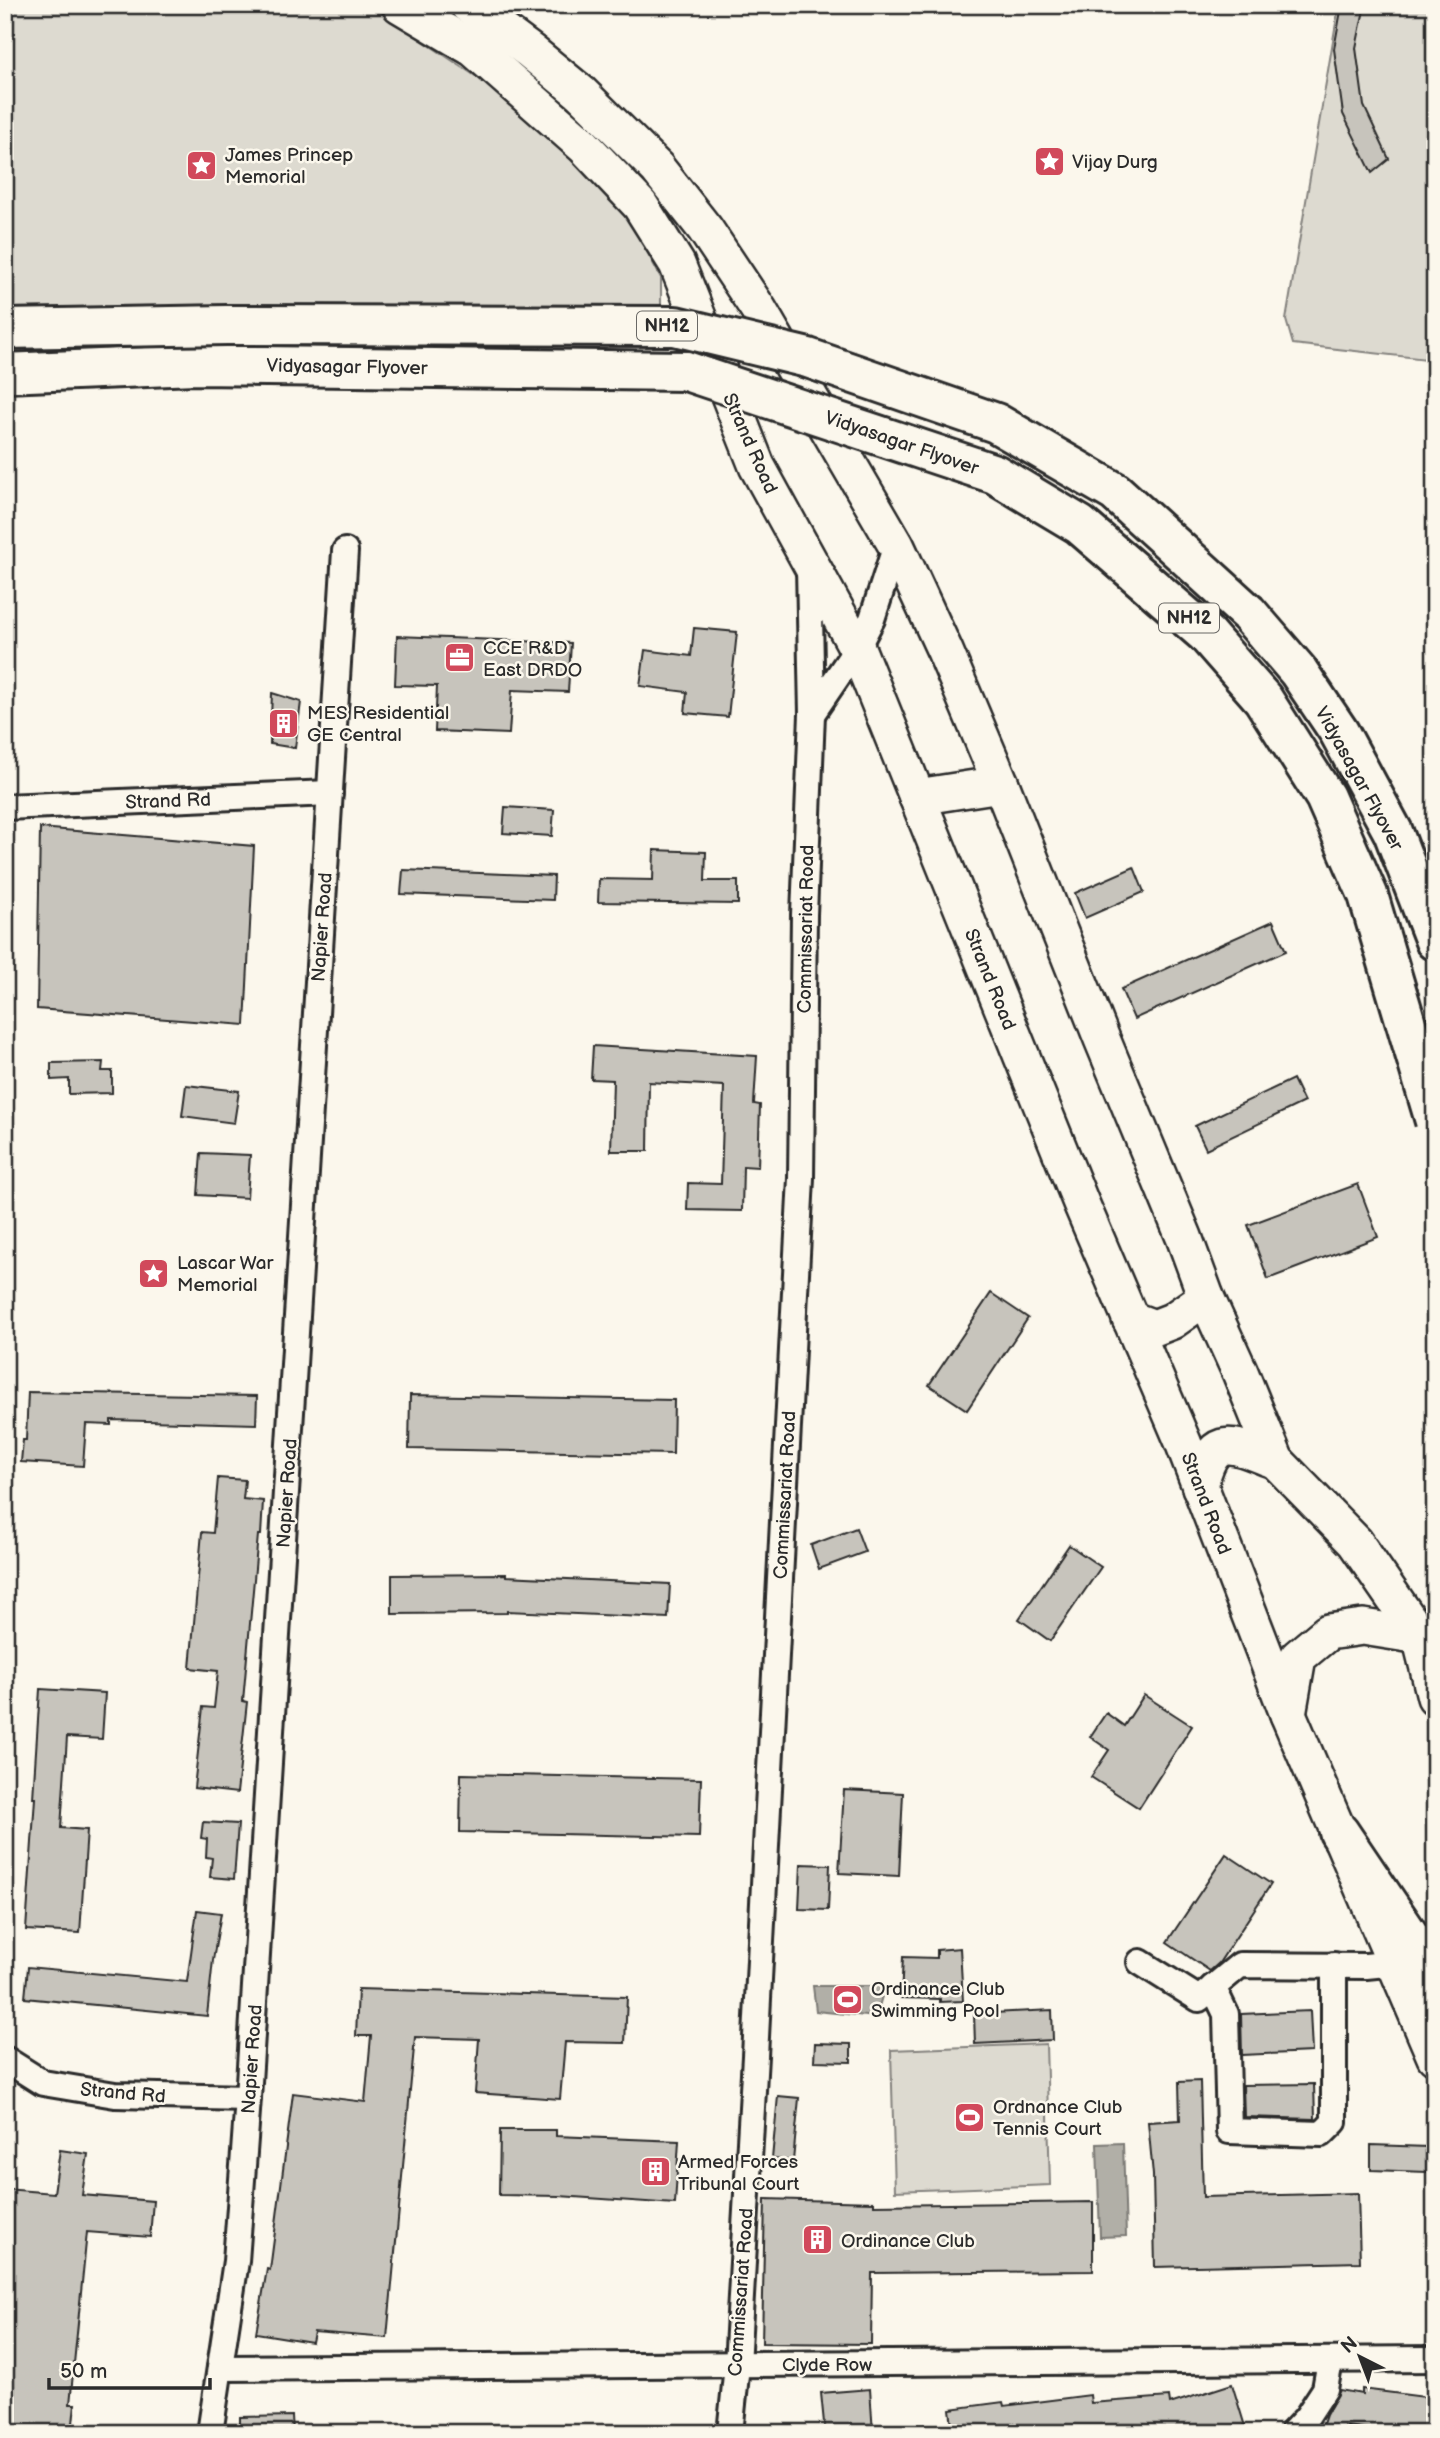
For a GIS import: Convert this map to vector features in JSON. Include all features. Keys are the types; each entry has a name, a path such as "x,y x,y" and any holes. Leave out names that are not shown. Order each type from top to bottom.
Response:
{"highway":[{"name":"Vidyasagar Flyover","path":"5,330 226,325 675,327 808,358 996,424 1115,492 1248,613 1289,662 1339,732 1393,832 1435,941"},
{"name":"Vidyasagar Flyover","path":"5,373 194,365 686,371 995,474 1080,525 1147,580 1206,634 1263,699 1325,797 1368,895 1435,1121"},
{"path":"1339,1832 1416,1945 1435,1986"}],"main road":[{"name":"Strand Road","path":"400,5 474,49 584,146 640,205 677,264 757,466 857,648 1075,1190 1200,1487 1288,1714 1435,2057"},
{"path":"468,5 581,93 657,168 705,229 759,310 896,545 945,651 1001,784 1206,1297 1276,1461 1355,1542 1420,1636 1435,1697"},
{"path":"917,797 1001,784"},
{"path":"1130,1319 1154,1328 1172,1321 1206,1297"},
{"path":"1200,1487 1205,1462 1220,1447 1231,1444 1276,1461"},
{"path":"1288,1714 1298,1657 1328,1632 1363,1627 1420,1636"}],"street":[{"path":"812,714 857,648 872,619 896,545"},
{"name":"Napier Road","path":"210,2433 236,2261 248,2098 345,551"},
{"name":"Commissariat Road","path":"730,2433 737,2365 801,1178 804,915 812,714 809,557"},
{"name":"Strand Rd","path":"5,807 330,793"},
{"path":"1140,1962 1199,1998 1240,1965 1366,1966 1396,1963"},
{"path":"1213,1987 1226,2014 1229,2131 1322,2134 1334,2122 1334,1965"},
{"name":"Strand Rd","path":"5,2059 43,2083 115,2095 248,2098"},
{"name":"Clyde Row","path":"220,2368 1435,2359"},
{"path":"1292,2433 1306,2418 1325,2389 1330,2361"}],"shaded area":[{"path":"5,5 369,5 567,137 628,216 661,278 661,310 5,316"},
{"path":"1339,5 1435,5 1435,360 1293,344 1286,320"},
{"name":"Ordinance Club Swimming Pool","path":"813,1986 885,1986 876,2017 816,2011"},
{"name":"Ordnance Club Tennis Court","path":"1046,2044 1050,2185 895,2191 891,2050"},
{"path":"1123,2143 1126,2236 1100,2237 1097,2144"}],"building":[{"path":"1342,5 1365,5 1356,48 1364,106 1389,159 1372,173 1343,114 1334,49"},
{"path":"694,628 737,632 728,717 685,713 687,692 640,686 645,650 691,656"},
{"path":"397,636 571,643 568,692 512,690 509,734 435,731 437,686 395,685"},
{"name":"MES Residential GE Central","path":"272,693 301,702 295,748 270,744"},
{"path":"505,807 554,810 552,836 503,833"},
{"path":"40,828 254,846 245,1025 37,1009"},
{"path":"654,850 706,852 705,881 738,881 738,904 598,902 599,879 653,880"},
{"path":"1134,867 1144,892 1085,918 1075,893"},
{"path":"403,870 554,876 553,900 401,894"},
{"path":"1273,921 1286,951 1134,1019 1121,989"},
{"path":"593,1046 757,1056 754,1104 760,1105 758,1167 743,1166 742,1211 687,1210 688,1183 721,1184 724,1086 649,1082 648,1151 611,1151 613,1080 591,1079"},
{"path":"103,1062 102,1071 112,1071 112,1093 69,1094 69,1079 51,1080 51,1063"},
{"path":"1293,1079 1304,1102 1206,1149 1195,1126"},
{"path":"186,1085 239,1091 234,1123 182,1116"},
{"path":"201,1153 250,1155 247,1198 198,1195"},
{"path":"1358,1184 1378,1237 1268,1279 1248,1225"},
{"path":"991,1293 1028,1318 967,1410 929,1385"},
{"path":"28,1392 257,1396 256,1424 111,1420 111,1425 86,1424 83,1466 21,1462 23,1440 26,1440"},
{"path":"410,1395 674,1400 673,1454 409,1449"},
{"path":"218,1478 245,1480 243,1499 263,1501 243,1701 247,1702 237,1793 194,1788 203,1707 214,1708 218,1671 190,1668 202,1532 213,1533"},
{"path":"856,1528 865,1552 819,1569 811,1545"},
{"path":"1069,1545 1101,1567 1050,1641 1019,1619"},
{"path":"506,1574 670,1584 668,1618 507,1611 392,1614 392,1575"},
{"path":"40,1689 105,1693 102,1739 67,1737 61,1828 87,1830 80,1933 26,1930"},
{"path":"1144,1695 1192,1726 1139,1808 1091,1777 1109,1750 1090,1737 1106,1713 1124,1726"},
{"path":"461,1774 701,1779 699,1837 460,1832"},
{"path":"844,1790 903,1793 899,1876 839,1873"},
{"path":"203,1822 238,1824 234,1879 210,1877 212,1858 206,1857 207,1839 201,1838"},
{"path":"1226,1854 1271,1884 1219,1963 1210,1971 1167,1942"},
{"path":"801,1864 830,1865 828,1910 799,1909"},
{"path":"197,1910 221,1913 207,2016 25,1998 28,1967 187,1982"},
{"path":"960,1948 963,2001 940,2002 940,1999 901,1998 903,1957 937,1958 937,1950"},
{"path":"358,1989 627,1997 625,2043 565,2042 560,2099 475,2093 479,2039 415,2037 387,2338 314,2332 312,2342 256,2333 267,2269 270,2270 293,2093 365,2102 371,2036 356,2036"},
{"path":"1052,2010 1053,2040 975,2044 974,2014"},
{"path":"1310,2011 1312,2052 1242,2055 1241,2014"},
{"path":"815,2043 851,2044 851,2062 814,2061"},
{"path":"1200,2081 1203,2197 1358,2193 1360,2262 1155,2267 1153,2175 1148,2122 1180,2120 1179,2082"},
{"path":"1314,2084 1315,2119 1244,2117 1243,2085"},
{"path":"778,2096 799,2098 793,2161 772,2159"},
{"path":"500,2130 556,2130 556,2136 679,2141 675,2204 499,2195"},
{"path":"1371,2145 1428,2147 1427,2172 1371,2170"},
{"path":"60,2150 88,2154 82,2195 153,2201 150,2237 87,2232 70,2404 75,2404 72,2433 5,2433 5,2189 54,2193"},
{"path":"765,2199 874,2202 874,2205 1093,2202 1093,2271 872,2273 871,2344 762,2343"},
{"path":"1232,2384 1247,2433 953,2433 950,2409 1003,2402 1004,2406 1090,2395 1091,2403 1169,2397 1170,2404"},
{"path":"870,2389 873,2433 825,2433 821,2393"},
{"path":"1362,2389 1433,2398 1428,2433 1346,2426 1354,2433 1320,2433 1326,2415 1340,2390 1362,2394"},
{"path":"292,2416 293,2433 240,2433 240,2417"}],"place":[{"name":"Vijay Durg","path":"1049,161"},
{"name":"James Princep Memorial","path":"202,165"},
{"name":"CCE R&D East DRDO","path":"460,658"},
{"name":"MES Residential GE Central","path":"284,723"},
{"name":"Lascar War Memorial","path":"154,1273"},
{"name":"Ordinance Club Swimming Pool","path":"848,1999"},
{"name":"Ordnance Club Tennis Court","path":"970,2117"},
{"name":"Armed Forces Tribunal Court","path":"655,2172"},
{"name":"Ordinance Club","path":"818,2240"}]}
